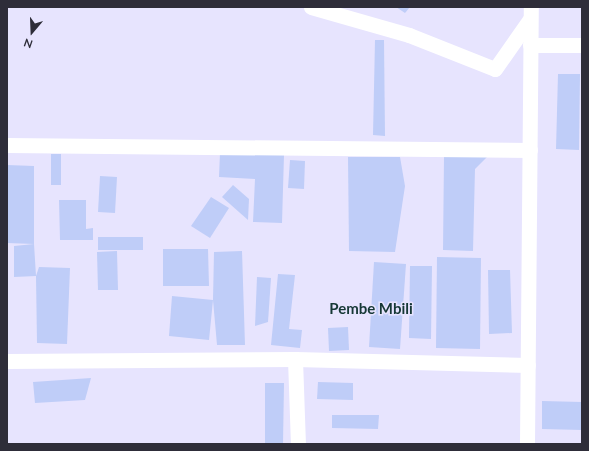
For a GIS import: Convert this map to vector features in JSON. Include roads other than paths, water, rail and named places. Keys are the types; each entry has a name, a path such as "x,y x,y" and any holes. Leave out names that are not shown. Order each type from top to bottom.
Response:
{"street":[{"path":"311,7 409,35 495,69 531,13"},
{"path":"527,444 531,13"},
{"path":"530,45 582,46"},
{"path":"7,145 530,150"},
{"path":"7,361 295,359 528,365"},
{"path":"295,359 298,444"}],"district":[{"name":"Pembe Mbili","path":"371,309"}]}
